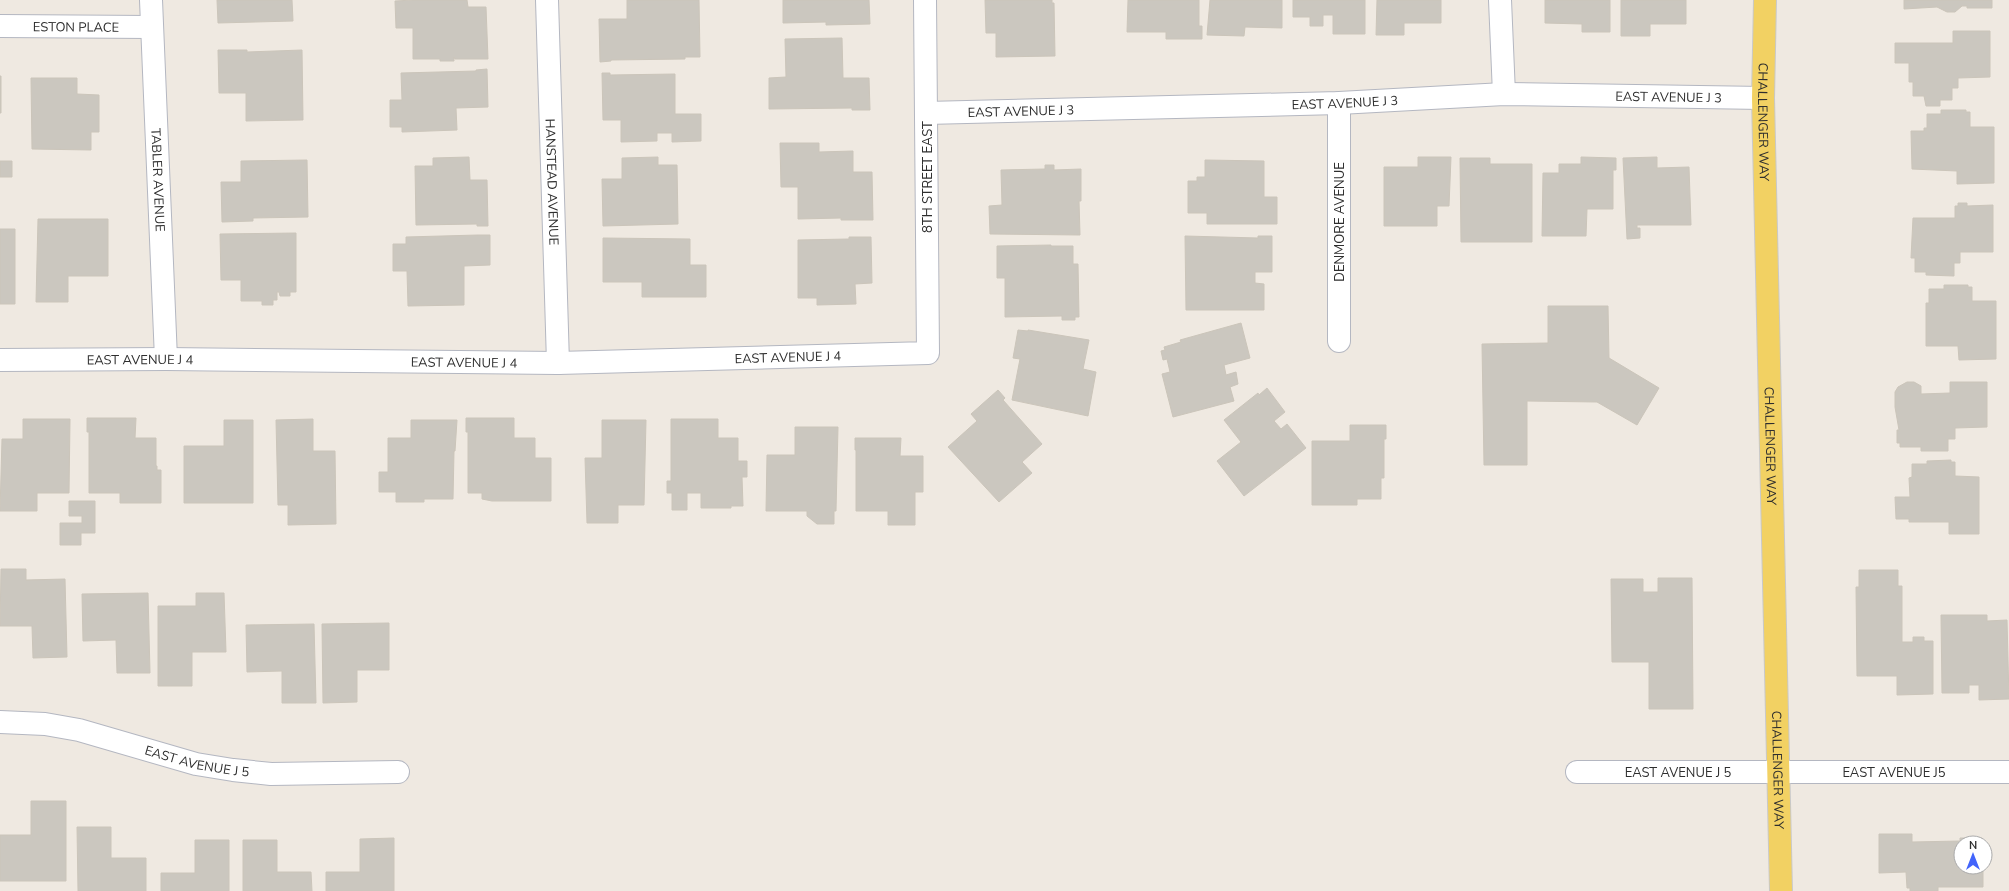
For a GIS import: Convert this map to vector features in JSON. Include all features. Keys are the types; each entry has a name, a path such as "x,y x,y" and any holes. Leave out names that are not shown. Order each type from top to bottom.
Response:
{"main road":[{"name":"CHALLENGER WAY","path":"1765,0 1763,98 1781,891"}],"street":[{"name":"TABLER AVENUE","path":"151,0 166,359"},
{"name":"HANSTEAD AVENUE","path":"548,0 558,363"},
{"name":"8TH STREET EAST","path":"925,0 928,354"},
{"path":"1500,0 1504,94"},
{"name":"ESTON PLACE","path":"0,26 151,27"},
{"name":"EAST AVENUE J 3","path":"926,113 1339,103 1504,94 1763,98"},
{"name":"DENMORE AVENUE","path":"1339,103 1339,341"},
{"name":"EAST AVENUE J 4","path":"0,360 166,359 558,363 928,354"},
{"name":"EAST AVENUE J 5","path":"0,722 45,724 78,730 196,764 233,770 271,774 398,772"},
{"name":"EAST AVENUE J 5","path":"1577,772 1779,771"},
{"name":"EAST AVENUE J5","path":"1779,771 2009,772"}],"building":[{"path":"217,0 292,0 293,21 218,23"},
{"path":"467,0 468,7 486,7 488,59 455,59 454,57 454,61 440,61 440,59 413,59 413,28 396,28 395,1"},
{"path":"627,0 699,0 700,57 685,57 685,59 611,60 600,62 599,19 627,19"},
{"path":"783,0 869,0 870,24 826,25 826,22 783,23"},
{"path":"985,0 1052,0 1052,3 1054,3 1055,56 996,57 996,33 986,33"},
{"path":"1128,0 1199,0 1199,26 1202,26 1202,39 1166,39 1166,32 1127,32"},
{"path":"1210,0 1282,0 1282,28 1245,27 1244,36 1207,35"},
{"path":"1293,0 1365,0 1365,34 1333,34 1333,15 1323,15 1323,26 1310,26 1310,17 1293,17"},
{"path":"1377,0 1441,0 1441,23 1404,23 1404,35 1376,35"},
{"path":"1545,0 1610,0 1610,32 1582,32 1582,24 1545,23"},
{"path":"1621,0 1686,0 1686,24 1650,24 1650,36 1621,36"},
{"path":"1904,0 1992,0 1992,8 1967,8 1967,6 1962,6 1955,12 1947,12 1937,7 1904,9"},
{"path":"1953,31 1990,31 1990,77 1958,78 1958,88 1952,88 1952,100 1940,100 1940,106 1926,106 1924,96 1913,96 1913,82 1909,82 1909,63 1895,63 1895,43 1953,43"},
{"path":"842,38 843,78 869,78 870,110 852,110 852,108 769,109 769,78 786,77 785,39"},
{"path":"218,50 247,50 247,52 302,50 303,120 246,121 246,93 219,93"},
{"path":"487,69 488,107 456,108 457,130 402,132 402,127 390,127 390,100 402,100 401,73 476,71"},
{"path":"602,73 610,73 610,75 675,74 675,114 701,114 701,141 672,142 672,133 657,133 657,141 621,142 621,120 603,120"},
{"path":"1,76 1,113 0,113"},
{"path":"31,78 77,78 77,94 99,95 99,132 91,132 91,150 32,149"},
{"path":"1941,110 1966,110 1966,112 1970,112 1970,127 1994,127 1994,183 1957,184 1957,171 1912,169 1911,131 1924,131 1924,128 1927,128 1927,114 1941,114"},
{"path":"780,143 819,143 819,152 853,151 853,172 872,172 873,220 841,220 841,218 798,219 798,187 781,187"},
{"path":"469,157 470,180 487,180 488,226 477,226 477,224 416,225 415,166 433,166 433,158"},
{"path":"658,157 658,165 677,165 678,224 603,226 602,179 622,179 622,158"},
{"path":"1418,157 1451,157 1449,206 1437,206 1437,226 1384,226 1384,167 1418,167"},
{"path":"1581,157 1616,158 1616,170 1613,170 1613,209 1587,209 1586,236 1542,236 1543,173 1559,173 1559,164 1581,164"},
{"path":"1657,157 1657,168 1689,167 1691,225 1637,225 1637,228 1640,228 1640,238 1627,239 1623,158"},
{"path":"1460,158 1490,158 1490,164 1532,164 1532,242 1461,242"},
{"path":"307,160 308,217 253,218 253,221 222,222 221,182 241,182 241,161"},
{"path":"1205,160 1264,161 1264,197 1277,197 1277,224 1207,224 1207,213 1188,213 1188,181 1197,181 1197,177 1205,177"},
{"path":"0,161 12,161 12,177 0,177"},
{"path":"1045,165 1054,165 1054,170 1081,169 1081,201 1079,201 1080,235 990,234 989,206 1002,205 1001,170 1045,169"},
{"path":"1958,203 1967,203 1967,206 1993,205 1993,252 1960,252 1960,263 1954,263 1954,276 1926,275 1926,272 1915,272 1915,258 1911,258 1913,218 1955,218 1955,206 1958,206"},
{"path":"38,219 108,219 108,276 68,276 68,302 36,302"},
{"path":"0,229 15,229 15,304 0,304"},
{"path":"296,233 296,292 290,292 290,296 280,296 279,292 277,292 277,300 273,300 273,305 262,305 262,301 241,301 241,280 221,280 220,234"},
{"path":"490,235 490,265 464,266 464,305 408,306 407,271 393,271 393,244 406,244 406,237"},
{"path":"1185,236 1258,238 1258,236 1272,236 1272,272 1255,272 1255,283 1264,284 1264,310 1186,310"},
{"path":"849,237 871,237 872,283 855,284 856,304 817,305 817,298 798,298 798,240 849,239"},
{"path":"603,238 690,239 690,265 706,265 706,297 642,297 642,282 603,282"},
{"path":"997,246 1073,246 1073,264 1078,264 1079,317 1075,317 1075,320 1062,320 1062,316 1005,317 1005,278 997,278"},
{"path":"1944,285 1968,285 1968,287 1972,287 1972,301 1996,301 1996,359 1959,360 1958,346 1926,346 1926,303 1929,303 1929,289 1944,289"},
{"path":"1548,306 1608,306 1609,358 1659,388 1637,425 1597,402 1527,401 1527,465 1484,465 1482,344 1548,343"},
{"path":"1241,323 1250,358 1224,365 1226,375 1236,372 1238,384 1230,387 1234,401 1173,417 1162,374 1170,372 1167,359 1163,360 1161,351 1165,350 1164,347 1181,342 1180,340"},
{"path":"1018,330 1028,330 1089,340 1083,369 1096,372 1088,416 1012,400 1020,359 1013,358"},
{"path":"1907,382 1914,382 1921,386 1921,394 1950,393 1950,382 1987,382 1987,427 1955,428 1955,439 1948,439 1948,451 1921,451 1921,447 1900,447 1900,443 1897,443 1897,430 1899,430 1895,407 1895,392 1898,387"},
{"path":"1267,388 1285,412 1274,421 1281,429 1287,424 1306,448 1244,496 1217,461 1241,442 1224,420 1258,393 1259,395"},
{"path":"998,390 1005,398 1003,400 1042,444 1022,462 1032,473 999,502 948,447 977,421 971,414"},
{"path":"87,418 136,418 135,438 156,438 156,466 157,470 161,470 161,503 120,503 120,493 89,493 89,432 87,432"},
{"path":"466,418 514,418 514,438 535,438 535,458 551,458 551,501 492,501 482,499 482,493 468,493 468,432 466,432"},
{"path":"23,419 70,419 69,493 37,493 37,511 0,511 2,439 23,439"},
{"path":"313,419 313,451 335,451 336,524 288,525 288,505 278,505 276,420"},
{"path":"671,419 718,419 718,438 738,438 738,461 747,461 747,477 742,477 743,506 731,506 731,508 701,508 701,493 687,493 687,510 672,510 672,493 667,493 667,481 671,481"},
{"path":"224,420 253,420 253,503 184,503 184,446 224,446"},
{"path":"411,420 457,420 454,451 453,499 424,499 424,502 396,502 396,492 379,492 379,472 388,472 388,438 411,438"},
{"path":"602,420 646,420 644,505 618,505 618,523 587,523 585,458 602,458"},
{"path":"1350,425 1386,425 1386,439 1384,439 1384,478 1381,478 1381,499 1357,499 1357,505 1312,505 1312,441 1350,441"},
{"path":"795,427 838,427 836,511 834,511 834,524 817,524 807,516 807,511 766,511 767,455 795,455"},
{"path":"855,438 901,438 900,456 923,456 923,492 915,492 915,525 888,525 888,511 856,511"},
{"path":"1951,460 1951,462 1955,462 1955,476 1979,477 1979,534 1949,534 1949,522 1909,522 1909,519 1896,519 1895,497 1910,497 1909,478 1912,477 1912,464 1927,464 1927,461"},
{"path":"69,501 95,501 95,533 81,533 81,545 60,545 60,523 82,523 82,516 69,516"},
{"path":"1,569 26,569 26,580 65,579 67,657 33,658 32,626 0,626"},
{"path":"1859,570 1898,570 1898,586 1902,586 1902,642 1913,642 1913,637 1924,637 1924,641 1933,641 1933,694 1897,695 1897,676 1857,676 1856,587 1859,587"},
{"path":"1658,578 1692,578 1693,709 1649,709 1649,662 1612,662 1611,579 1643,579 1643,592 1658,592"},
{"path":"148,593 150,673 117,673 116,640 83,641 82,594"},
{"path":"196,593 224,593 226,652 192,652 192,686 158,686 158,606 196,606"},
{"path":"1941,615 1987,615 1987,621 2007,620 2009,699 1979,700 1979,685 1969,685 1969,693 1942,693"},
{"path":"389,623 389,670 357,670 357,702 323,703 322,624"},
{"path":"314,624 316,703 282,703 282,671 247,672 246,625"},
{"path":"31,801 66,801 66,881 0,881 0,835 31,835"},
{"path":"77,827 111,827 111,858 146,858 146,891 78,891"},
{"path":"1879,834 1912,834 1912,842 1953,841 1953,875 1983,875 1983,887 1938,887 1938,891 1910,891 1910,888 1907,888 1906,872 1879,873"},
{"path":"394,838 394,891 326,891 326,872 360,872 360,839"},
{"path":"195,840 229,840 229,891 161,891 161,873 195,873"},
{"path":"243,840 277,840 277,872 311,872 312,891 243,891"}]}
